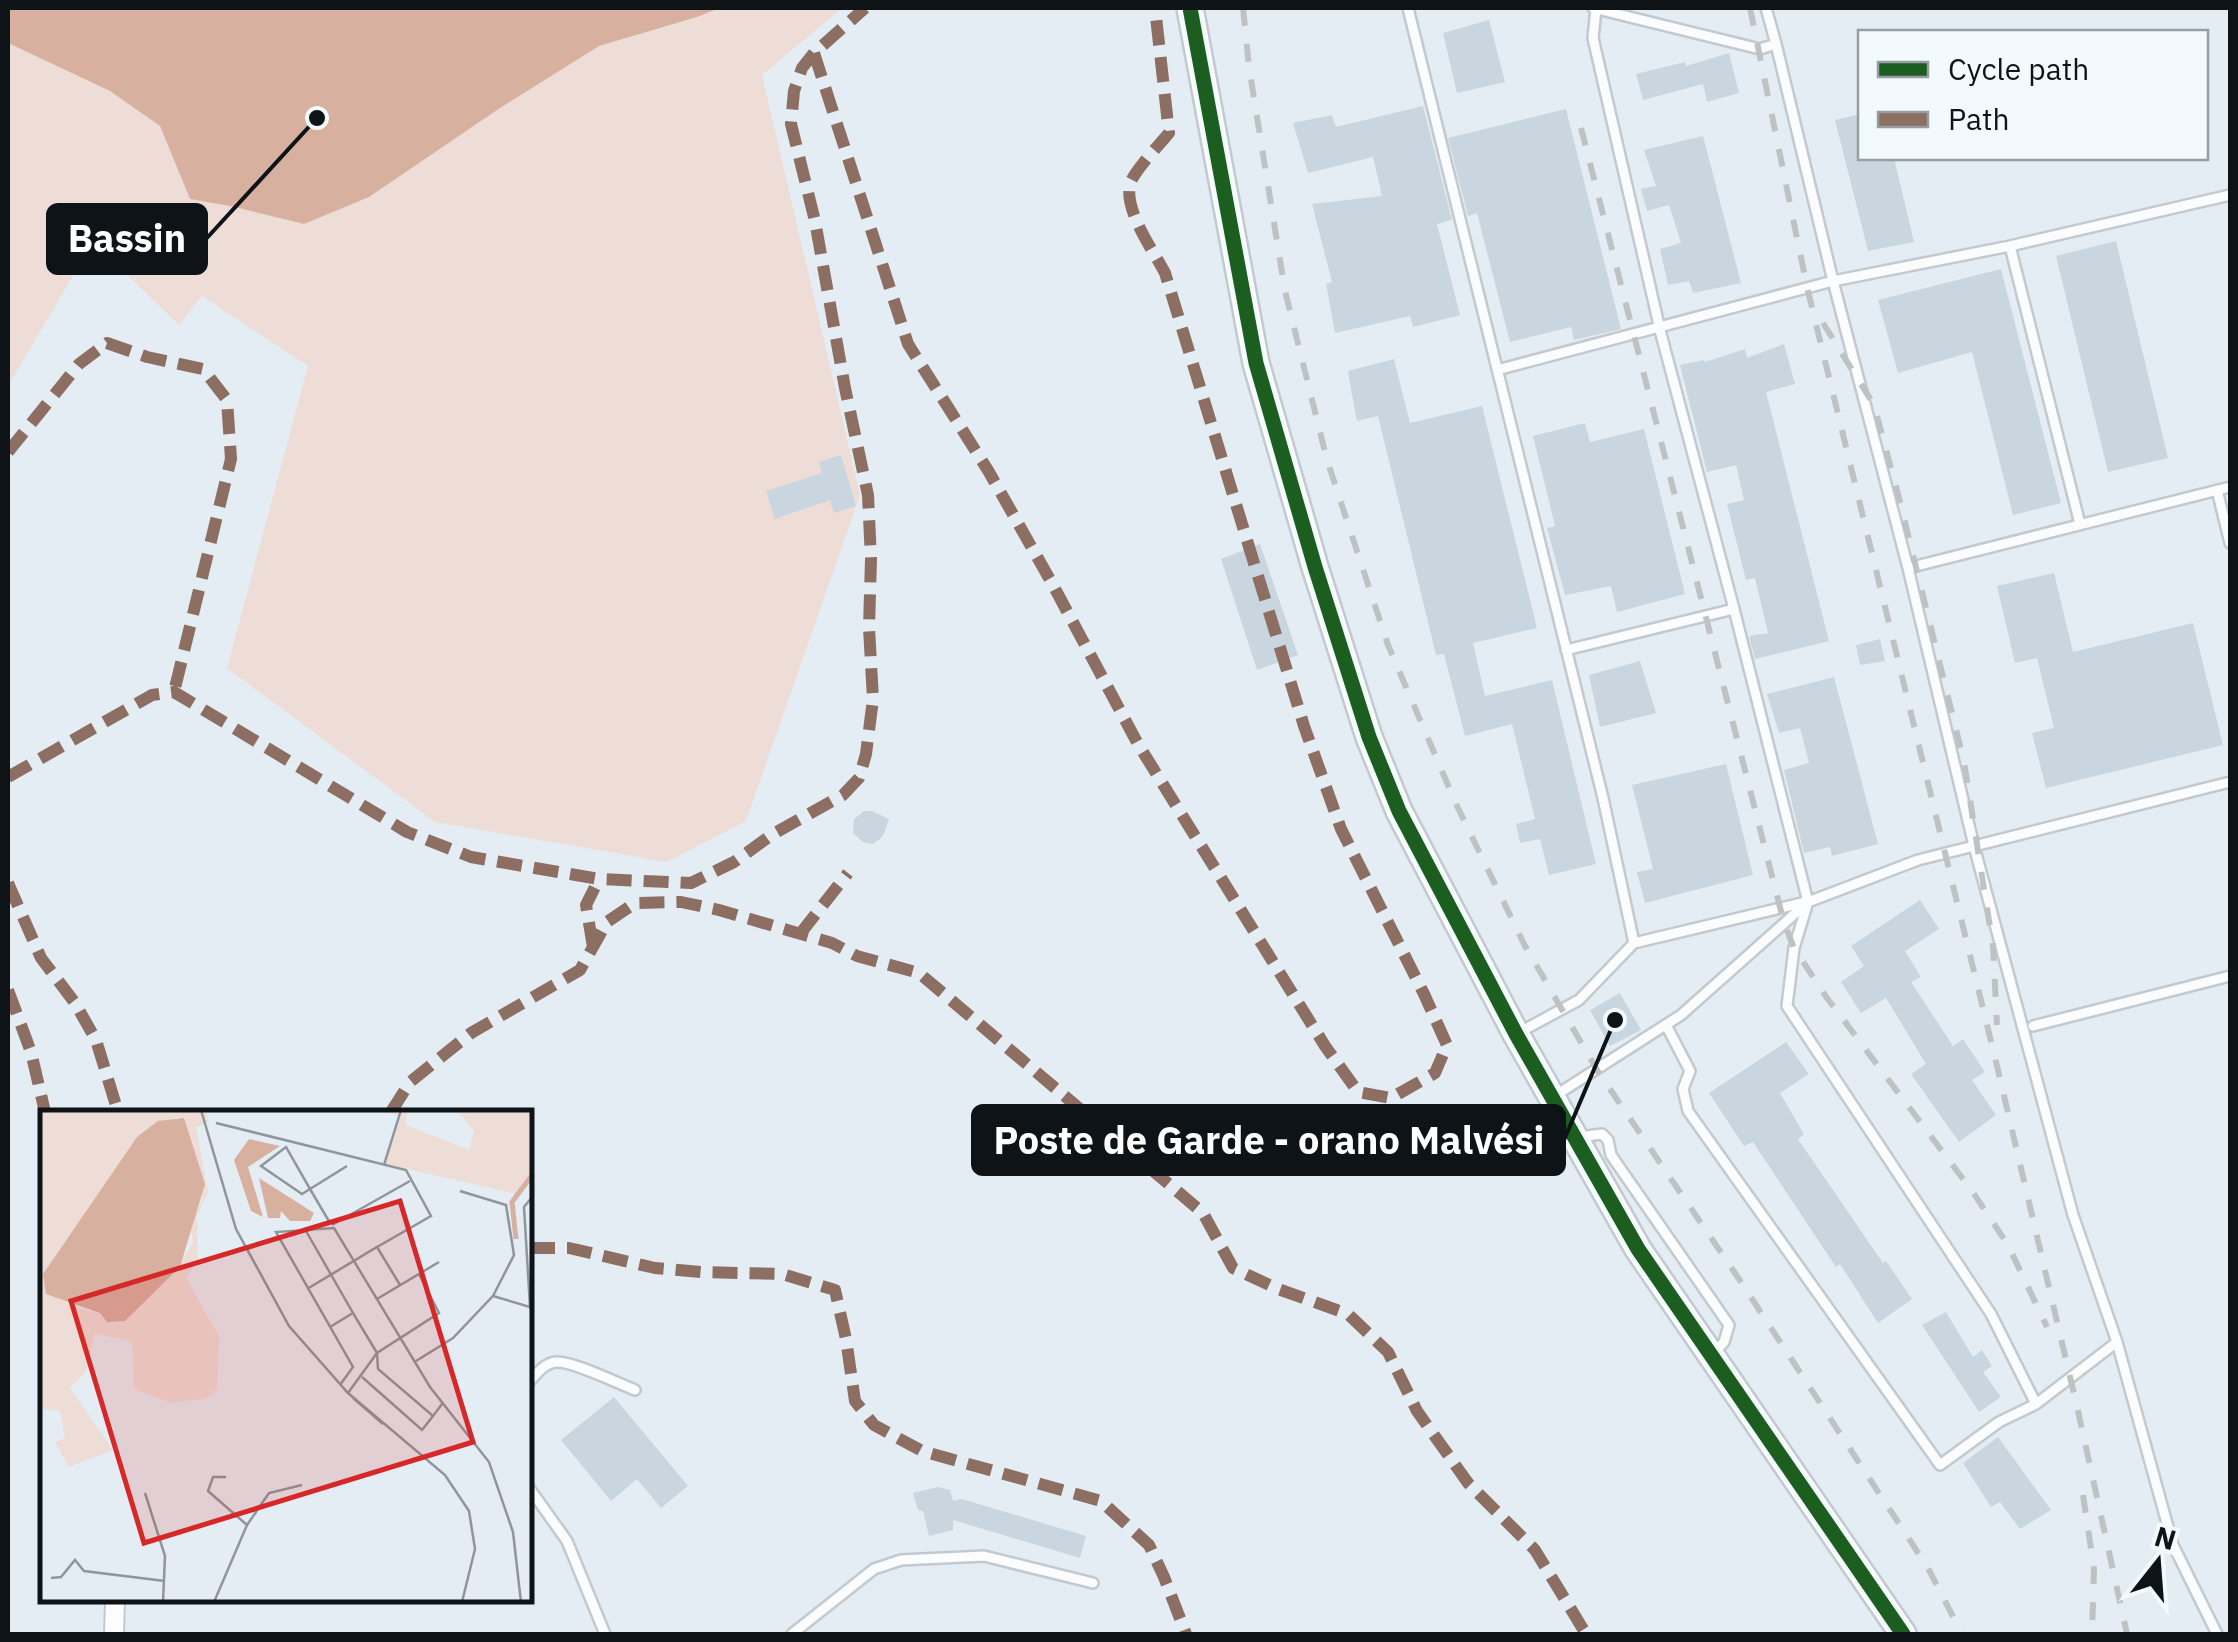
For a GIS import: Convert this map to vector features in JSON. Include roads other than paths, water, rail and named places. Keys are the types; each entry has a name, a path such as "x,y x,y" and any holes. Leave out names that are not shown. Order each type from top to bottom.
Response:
{"street":[{"path":"1190,8 1256,363 1363,718 1399,810 1516,1034 1638,1249 1904,1634"},
{"path":"114,1634 115,1602"}],"lane":[{"path":"1408,8 1603,798 1634,943"},
{"path":"1776,44 1760,49 1595,8 1594,38 1659,326 1808,902 1794,948 1787,1006 1991,1314 2036,1404"},
{"path":"1766,8 1974,846 2073,1215 2117,1342 2172,1545 2217,1634"},
{"path":"1497,370 1832,281 2230,196"},
{"path":"2010,246 2080,524"},
{"path":"1908,568 2230,487"},
{"path":"2217,490 2230,543"},
{"path":"1566,650 1734,609"},
{"path":"1516,1034 1579,1000 1634,943 1808,902 1918,860 2230,782"},
{"path":"1551,1098 1681,1015 1808,902"},
{"path":"2033,1026 2230,976"},
{"path":"1666,1025 1690,1071 1682,1089 1688,1111 1940,1465 1998,1422 2036,1404 2117,1342"},
{"path":"532,1379 540,1369 555,1362 634,1390"},
{"path":"532,1493 566,1541 605,1634"},
{"path":"792,1634 874,1569 901,1560 984,1556 1093,1584"}],"railway":[{"path":"1243,8 1285,291 1327,460 1388,645 1457,806 1524,944 1597,1070 1928,1568 1962,1634"},
{"path":"1750,8 1807,287 1997,1066 2127,1634"},
{"path":"1581,128 1784,923 1794,948 1827,998 2008,1245 2047,1327"},
{"path":"1823,323 1874,405 1898,494 1964,762 1993,946 1997,1025"},
{"path":"2083,1495 2094,1569 2092,1634"}],"place":[{"name":"Bassin","path":"317,118"},
{"name":"Poste de Garde - orano Malvési","path":"1615,1020"}]}
